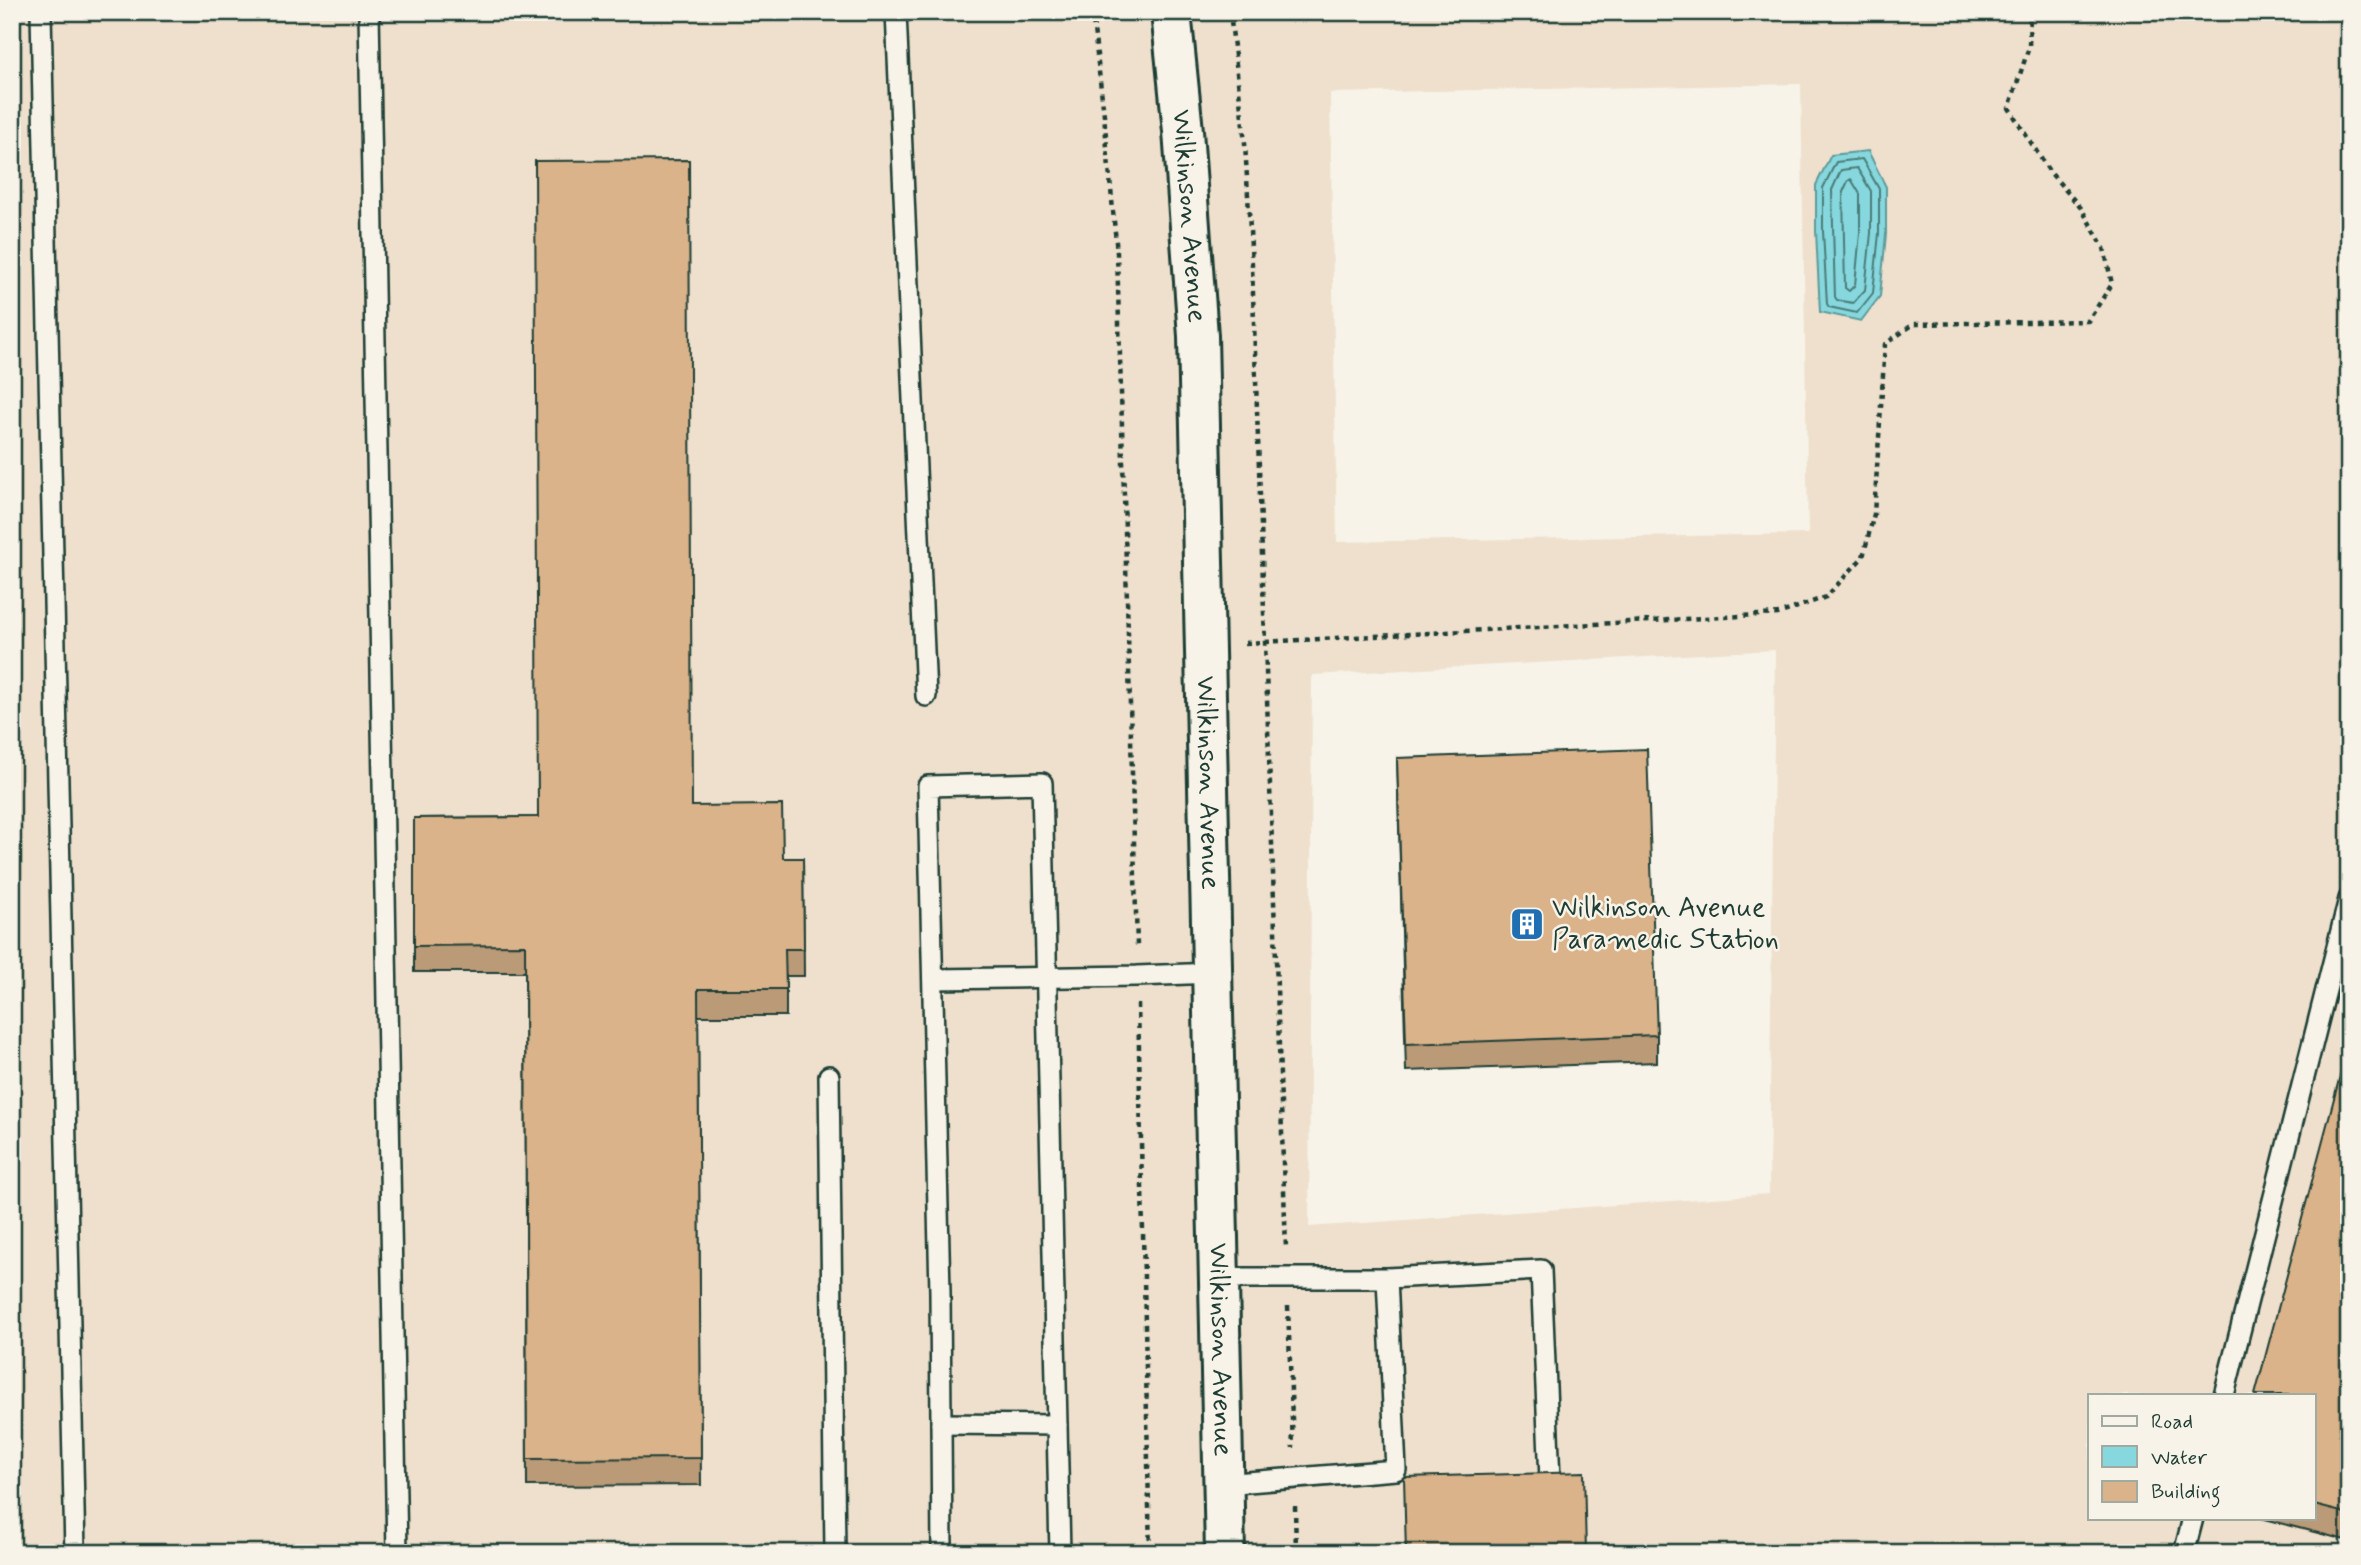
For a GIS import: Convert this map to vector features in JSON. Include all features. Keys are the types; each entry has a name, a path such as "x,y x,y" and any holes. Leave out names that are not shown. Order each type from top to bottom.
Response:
{"street":[{"name":"Wilkinson Avenue","path":"1171,12 1184,131 1198,336 1225,1553"}],"lane":[{"path":"41,12 75,1553"},
{"path":"369,12 397,1553"},
{"path":"896,12 926,696"},
{"path":"942,1553 928,786 1042,783 1060,1553"},
{"path":"2224,1394 2349,899"},
{"path":"933,979 1213,973"},
{"path":"829,1076 835,1553"},
{"path":"1219,1278 1387,1278 1541,1270 1550,1480"},
{"path":"1223,1484 1396,1470 1387,1278"},
{"path":"941,1424 1057,1425"},
{"path":"2184,1553 2192,1520"}],"path":[{"path":"1092,12 1117,253 1138,976 1150,1553"},
{"path":"1230,12 1245,143 1250,220 1296,1553"},
{"path":"1206,646 1778,614 1826,597 1863,557 1874,514 1885,344 1914,324 2088,321 2112,284 2104,248 2087,218 2036,152 2009,108 2029,47 2030,12"}],"shaded area":[{"path":"12,12 2349,12 2349,1553 12,1553","holes":["1801,84 1808,534 1337,542 1330,93","1775,650 1769,1194 1309,1227 1312,675"]}],"water":[{"path":"1868,151 1886,187 1886,234 1880,296 1861,321 1820,312 1816,185 1831,155"}],"building":[{"path":"689,160 692,806 782,805 783,858 803,858 804,949 785,949 786,989 698,989 701,1458 527,1459 525,945 414,946 414,818 538,817 535,161"},
{"name":"Wilkinson Avenue Paramedic Station","path":"1647,749 1657,1035 1406,1044 1397,758"},
{"path":"2349,1042 2349,1514 2316,1506 2316,1394 2255,1394"},
{"path":"1584,1472 1586,1553 1406,1553 1404,1477"}],"place":[{"name":"Wilkinson Avenue Paramedic Station","path":"1527,924"}]}
